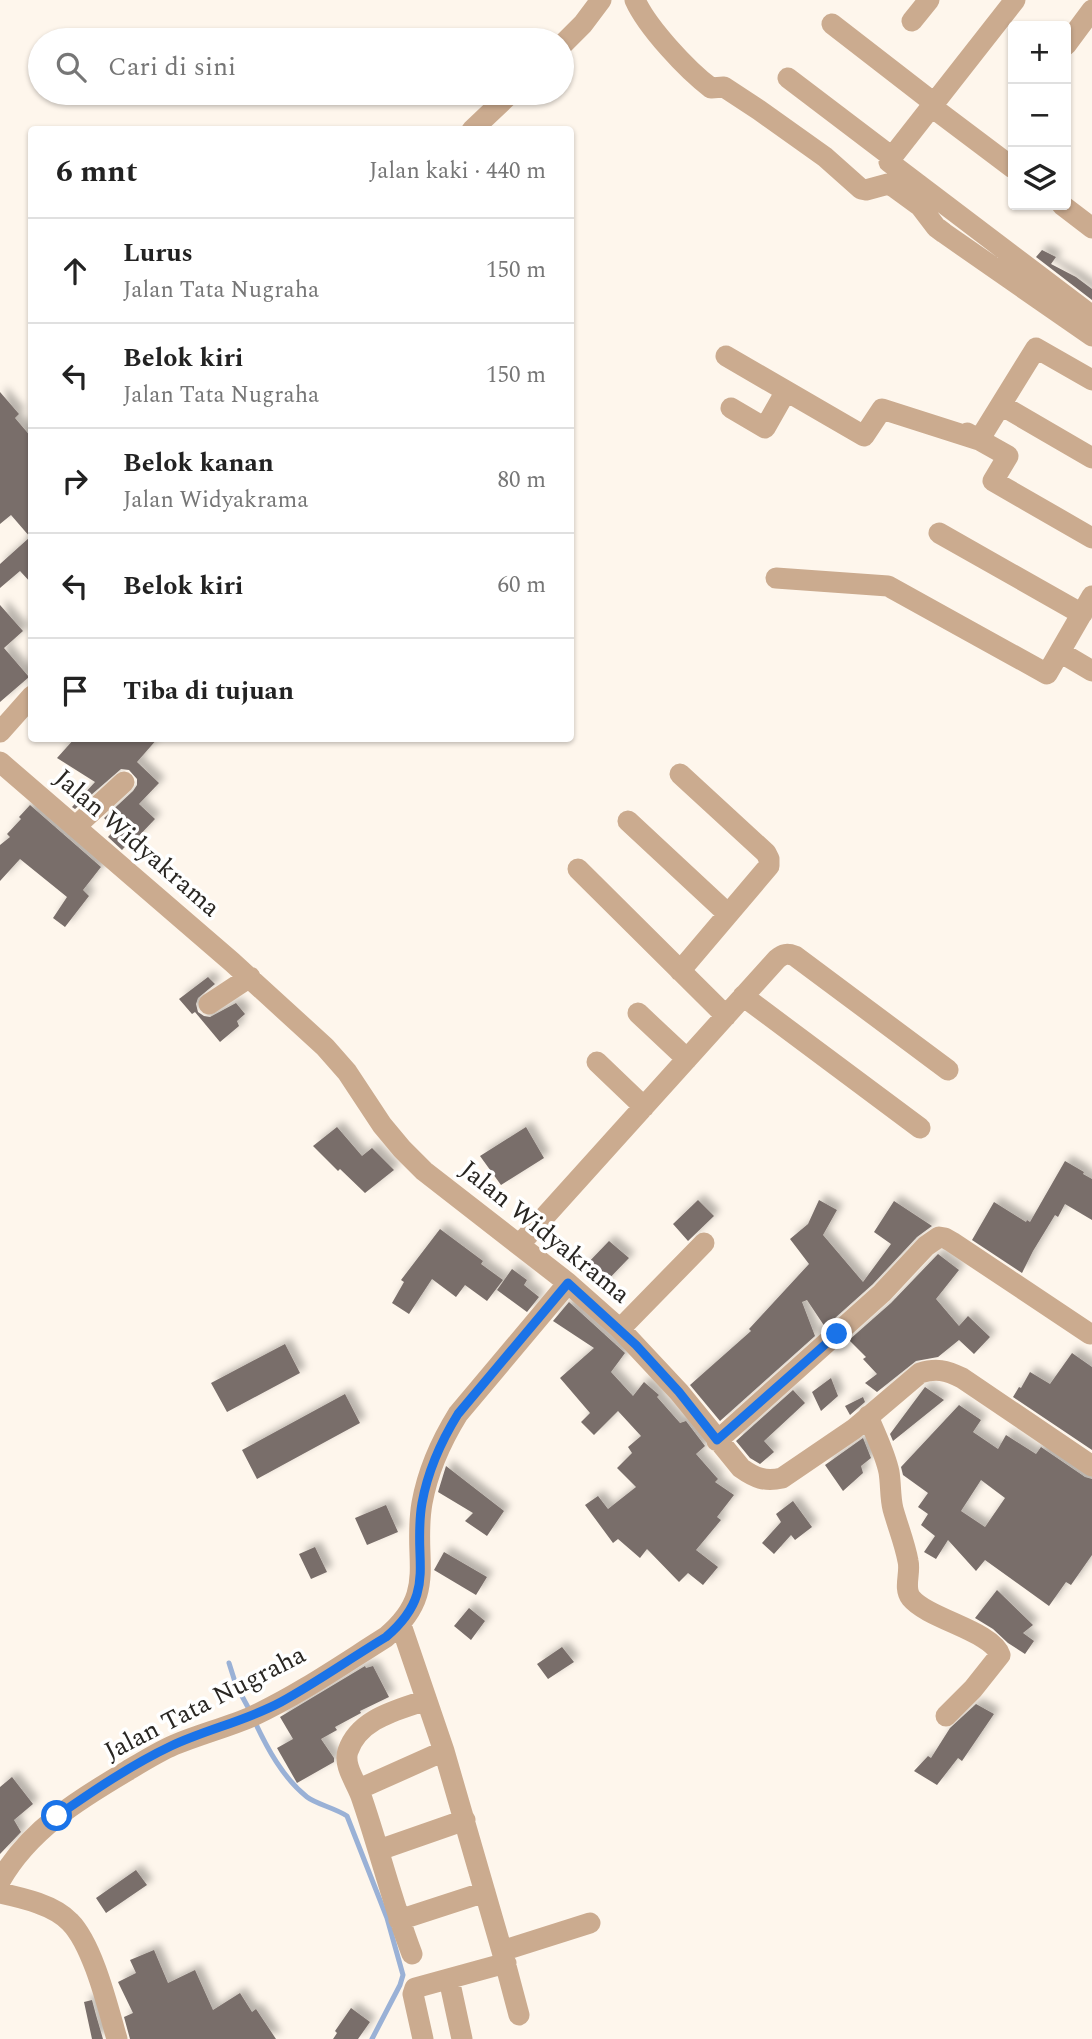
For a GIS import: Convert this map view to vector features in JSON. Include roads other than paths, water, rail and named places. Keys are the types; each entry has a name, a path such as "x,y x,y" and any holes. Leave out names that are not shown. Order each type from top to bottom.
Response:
{"street":[{"path":"574,33 601,0"},
{"path":"635,0 661,37 712,88 724,88 759,110 825,157 861,188 866,190 888,184 894,187 920,205 936,227 1092,336"},
{"path":"912,21 929,0"},
{"path":"1015,0 889,162 1092,316"},
{"path":"1071,38 1092,10"},
{"path":"831,24 1008,164"},
{"path":"788,78 892,157"},
{"path":"476,126 498,105"},
{"path":"1069,210 1092,228"},
{"path":"979,440 1037,348 1092,380"},
{"path":"726,356 864,436 882,409 908,417 916,405 1009,456 993,481 1092,538"},
{"path":"730,408 765,428 786,391"},
{"path":"1001,405 1092,458"},
{"path":"776,578 888,586 1047,674 1087,605 939,533"},
{"path":"1060,652 1092,671"},
{"path":"0,732 28,700"},
{"name":"Jalan Widyakrama","path":"0,762 250,977 325,1047 347,1072 382,1125 402,1149 433,1178 520,1244 620,1329 679,1392 741,1468 760,1479 771,1481 782,1478 854,1429 919,1373 932,1369 946,1370 962,1378 1092,1466"},
{"path":"680,774 766,853 769,859 769,866 680,971"},
{"path":"75,827 124,782"},
{"path":"628,821 728,914"},
{"path":"578,869 726,1016"},
{"path":"520,1244 776,959 783,955 795,956 948,1070"},
{"path":"209,1004 250,977"},
{"path":"743,996 920,1128"},
{"path":"638,1013 687,1059"},
{"path":"597,1062 644,1107"},
{"path":"717,1440 882,1293 939,1237 953,1242 1090,1334"},
{"path":"620,1329 704,1243"},
{"name":"Jalan Tata Nugraha","path":"0,1881 33,1836 83,1798 170,1747 255,1715 282,1701 401,1625 411,1611 418,1593 421,1507 426,1480 439,1448 458,1414 568,1283"},
{"path":"868,1416 888,1470 892,1506 909,1563 908,1593 912,1600 936,1615 991,1644 998,1649 1000,1655 973,1689 946,1716"},
{"path":"401,1625 465,1820 519,2015"},
{"path":"412,1954 359,1789 347,1762 348,1751 365,1728 381,1716 426,1700"},
{"path":"359,1789 444,1751"},
{"path":"379,1850 465,1820"},
{"path":"399,1920 485,1892"},
{"path":"0,1893 48,1908 70,1922 82,1938 92,1962 117,2039"},
{"path":"424,2039 413,1991 415,1988 449,1979 590,1923"},
{"path":"449,1979 462,2039"}],"waterway":[{"path":"229,1663 236,1685 250,1711"},
{"path":"254,1720 276,1762 290,1781 311,1799 347,1816 387,1918 403,1975 372,2039"}]}
